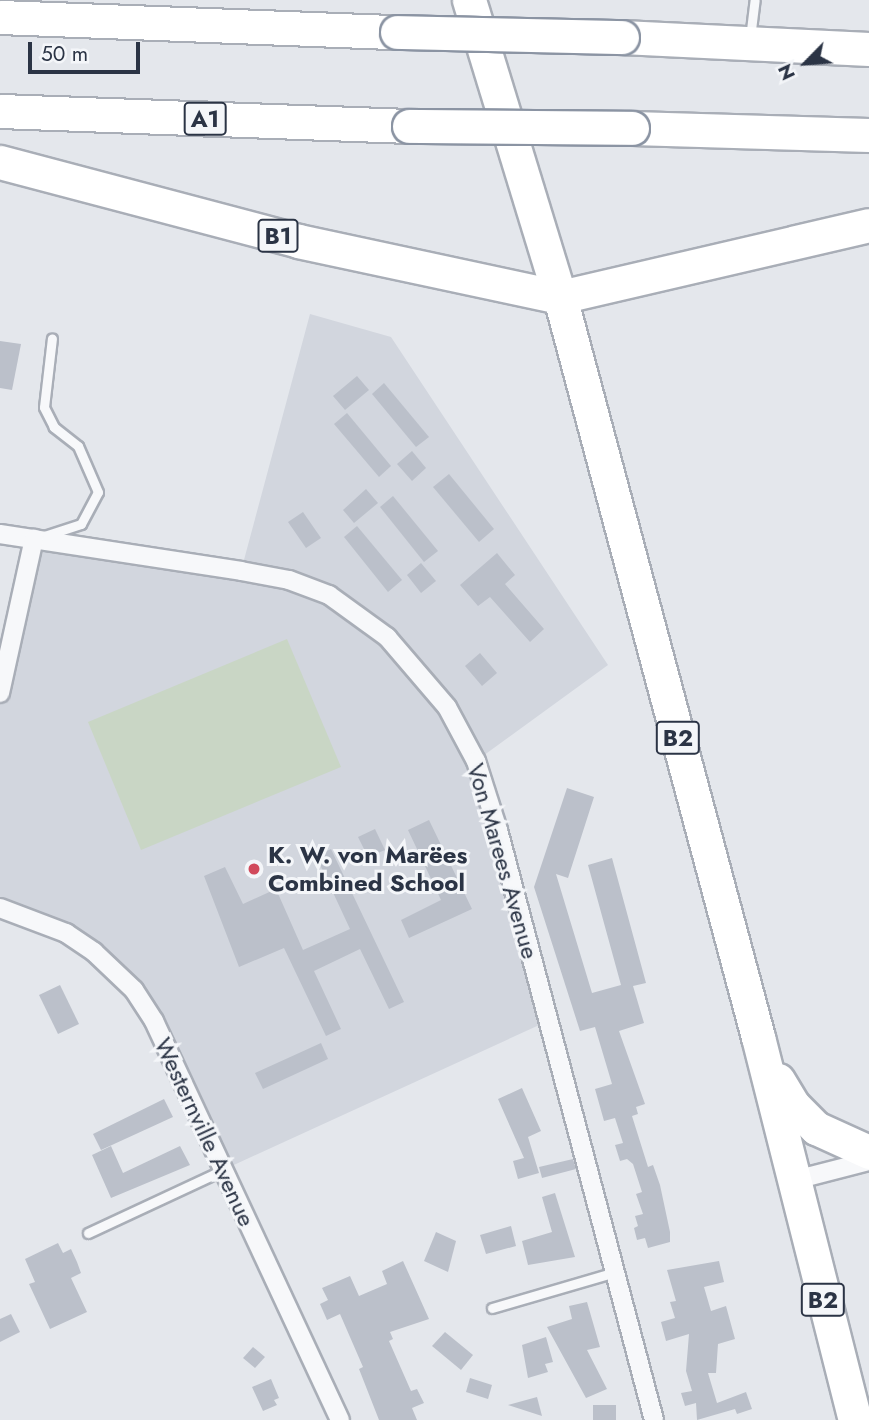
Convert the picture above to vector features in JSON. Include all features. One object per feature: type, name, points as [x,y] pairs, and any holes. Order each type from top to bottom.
[{"type":"highway","points":[[469,0],[530,207],[560,297],[869,225]]},
{"type":"highway","points":[[485,0],[530,207]]},
{"type":"highway","points":[[0,18],[622,37],[869,49]]},
{"type":"highway","name":"A1","points":[[0,111],[409,126],[632,128],[869,135]]},
{"type":"highway","name":"B1","points":[[0,162],[298,241],[560,297]]},
{"type":"highway","name":"B2","points":[[560,297],[758,1037],[855,1420]]},
{"type":"highway","points":[[758,1037],[800,1114],[826,1134],[869,1152]]},
{"type":"highway","name":"B2","points":[[795,1180],[817,1219],[869,1397]]},
{"type":"street","name":"Von Marees Avenue","points":[[0,534],[289,580],[330,595],[387,636],[447,707],[476,761],[498,830],[654,1420]]},
{"type":"street","points":[[0,693],[34,539]]},
{"type":"street","name":"Westernville Avenue","points":[[0,908],[66,933],[94,951],[134,990],[153,1021],[340,1420]]},
{"type":"street","points":[[795,1180],[869,1161]]},
{"type":"lane","points":[[749,43],[755,0]]},
{"type":"lane","points":[[34,539],[81,524],[98,492],[78,446],[54,426],[44,407],[52,338]]},
{"type":"lane","points":[[88,1233],[223,1170]]},
{"type":"lane","points":[[492,1308],[615,1272]]},
{"type":"shaded area","name":"K. W. von Marëes Combined School","points":[[310,314],[391,337],[608,665],[476,761],[548,1021],[223,1170],[154,1021],[94,952],[0,908],[0,693],[34,539],[241,571]]},
{"type":"green space","points":[[287,639],[341,767],[141,850],[88,722]]},
{"type":"building","points":[[0,341],[21,344],[12,390],[0,388]]},
{"type":"building","points":[[357,376],[369,390],[345,410],[333,396]]},
{"type":"building","points":[[384,383],[429,437],[416,447],[372,394]]},
{"type":"building","points":[[347,413],[391,466],[379,477],[334,424]]},
{"type":"building","points":[[412,451],[426,468],[412,481],[397,464]]},
{"type":"building","points":[[449,474],[494,529],[479,542],[433,487]]},
{"type":"building","points":[[366,489],[378,503],[354,523],[343,510]]},
{"type":"building","points":[[393,496],[438,551],[424,562],[380,507]]},
{"type":"building","points":[[303,512],[321,538],[306,548],[288,522]]},
{"type":"building","points":[[357,526],[402,580],[388,592],[344,537]]},
{"type":"building","points":[[497,553],[515,575],[505,584],[544,629],[530,642],[490,597],[478,606],[460,585]]},
{"type":"building","points":[[421,563],[436,581],[421,593],[407,575]]},
{"type":"building","points":[[480,653],[497,673],[482,686],[465,666]]},
{"type":"building","points":[[567,788],[594,797],[568,878],[556,874],[592,993],[621,985],[588,865],[612,858],[646,983],[633,986],[644,1023],[619,1031],[645,1104],[636,1107],[638,1114],[632,1116],[648,1167],[653,1165],[660,1185],[670,1232],[670,1242],[648,1248],[645,1238],[637,1240],[634,1228],[638,1226],[635,1216],[643,1214],[636,1194],[642,1192],[633,1164],[627,1159],[620,1161],[615,1145],[623,1143],[615,1118],[604,1121],[595,1089],[612,1084],[595,1027],[580,1031],[534,887]]},
{"type":"building","points":[[429,820],[472,909],[409,938],[401,920],[441,900],[408,830]]},
{"type":"building","points":[[375,829],[385,850],[368,857],[358,837]]},
{"type":"building","points":[[331,849],[404,1002],[389,1009],[360,949],[314,971],[341,1029],[326,1036],[284,948],[239,967],[204,876],[225,867],[243,904],[276,889],[303,950],[350,929],[316,856]]},
{"type":"building","points":[[60,985],[79,1024],[58,1034],[39,995]]},
{"type":"building","points":[[321,1043],[328,1059],[263,1089],[255,1073]]},
{"type":"building","points":[[522,1088],[541,1131],[528,1137],[539,1173],[518,1179],[513,1161],[524,1158],[498,1099]]},
{"type":"building","points":[[164,1099],[173,1117],[101,1150],[93,1134]]},
{"type":"building","points":[[111,1146],[123,1173],[180,1146],[190,1165],[111,1198],[92,1155]]},
{"type":"building","points":[[573,1159],[576,1169],[542,1178],[539,1167]]},
{"type":"building","points":[[555,1193],[575,1257],[528,1265],[522,1241],[552,1232],[542,1197]]},
{"type":"building","points":[[511,1226],[516,1246],[486,1254],[480,1235]]},
{"type":"building","points":[[436,1232],[456,1241],[448,1272],[424,1261]]},
{"type":"building","points":[[58,1243],[63,1253],[71,1249],[77,1262],[81,1273],[71,1278],[87,1312],[50,1329],[29,1284],[35,1282],[25,1259]]},
{"type":"building","points":[[403,1261],[429,1319],[390,1332],[393,1339],[389,1341],[411,1391],[417,1389],[424,1403],[412,1408],[417,1420],[379,1420],[359,1369],[363,1367],[340,1314],[327,1320],[320,1304],[328,1300],[322,1288],[350,1276],[359,1296],[387,1284],[382,1271]]},
{"type":"building","points":[[719,1261],[724,1282],[704,1287],[711,1311],[726,1306],[735,1339],[718,1344],[716,1373],[708,1373],[717,1403],[746,1392],[752,1409],[737,1414],[735,1409],[697,1420],[696,1403],[685,1406],[681,1393],[692,1391],[686,1371],[689,1334],[666,1341],[661,1322],[675,1318],[670,1302],[676,1301],[667,1270]]},
{"type":"building","points":[[587,1302],[600,1347],[587,1350],[607,1389],[586,1398],[547,1327],[572,1319],[569,1306]]},
{"type":"building","points":[[11,1314],[20,1332],[0,1342],[0,1319]]},
{"type":"building","points":[[445,1332],[473,1355],[461,1370],[432,1346]]},
{"type":"building","points":[[546,1337],[553,1362],[545,1364],[548,1372],[528,1378],[522,1345]]},
{"type":"building","points":[[253,1347],[265,1357],[255,1368],[243,1358]]},
{"type":"building","points":[[470,1378],[492,1385],[488,1399],[466,1392]]},
{"type":"building","points":[[271,1379],[279,1398],[274,1400],[277,1405],[263,1411],[252,1387]]},
{"type":"building","points":[[537,1397],[542,1416],[508,1405]]},
{"type":"building","points":[[593,1405],[616,1405],[616,1420],[593,1420]]},
{"type":"place","name":"K. W. von Marëes Combined School","points":[[254,869]]}]
